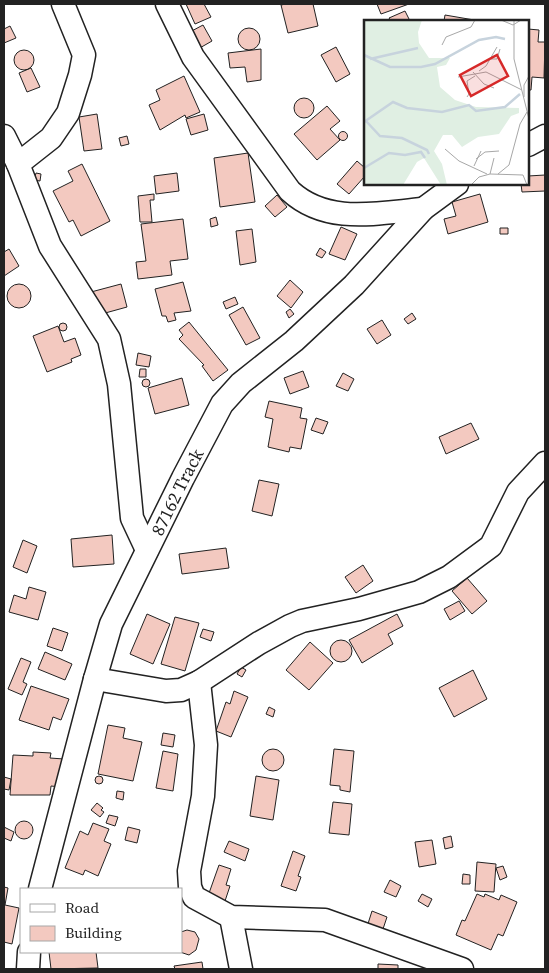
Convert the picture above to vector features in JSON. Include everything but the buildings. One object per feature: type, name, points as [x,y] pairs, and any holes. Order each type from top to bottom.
[{"type":"street","points":[[18,164],[51,138],[68,113],[80,75],[84,55],[63,4]]},
{"type":"street","points":[[167,4],[193,57],[290,191],[302,202],[318,210],[356,215],[423,209]]},
{"type":"street","points":[[4,136],[18,164],[50,246],[109,339],[119,384],[130,509],[134,526],[147,550]]},
{"type":"street","points":[[529,144],[545,136]]},
{"type":"street","name":"87162 Track","points":[[40,888],[111,624],[222,404],[242,383],[294,341],[354,285],[423,209],[456,185]]},
{"type":"street","points":[[95,679],[166,691],[181,690],[200,682],[259,643],[302,621],[359,609],[419,592],[449,577],[491,546],[518,492],[545,463]]},
{"type":"street","points":[[200,682],[206,746],[204,796],[192,852],[190,887],[194,897],[231,917],[325,920],[462,969]]},
{"type":"street","points":[[231,917],[241,969]]},
{"type":"street","points":[[28,969],[29,953]]}]
